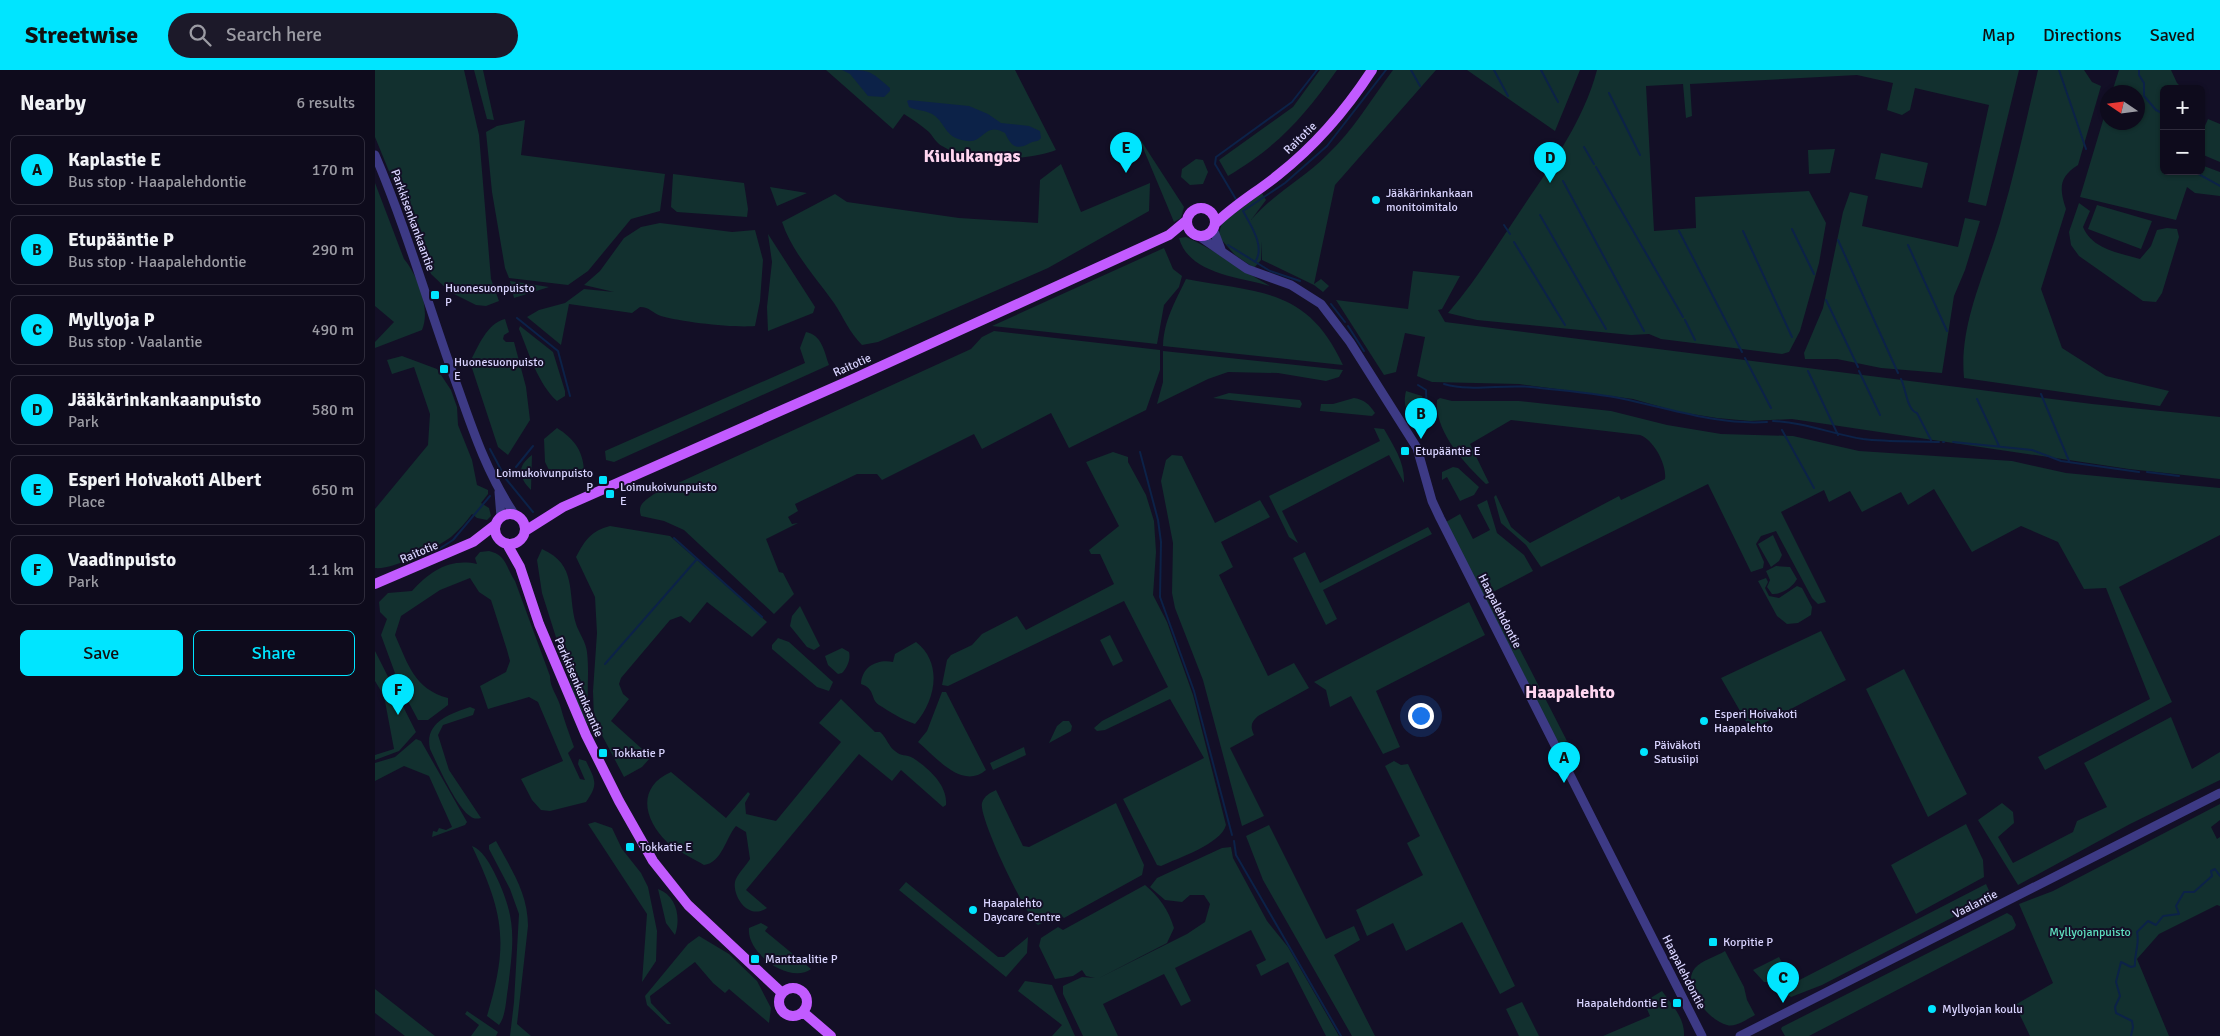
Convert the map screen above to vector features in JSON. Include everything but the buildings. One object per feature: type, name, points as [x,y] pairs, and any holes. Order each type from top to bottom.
[{"type":"main road","name":"Raitotie","points":[[1214,227],[1230,209],[1277,176],[1308,150],[1337,118],[1373,70]]},
{"type":"main road","name":"Raitotie","points":[[473,542],[503,541],[523,535],[545,517],[563,507],[855,378],[1169,235],[1194,210],[1230,209]]},
{"type":"main road","points":[[1188,218],[1195,234],[1207,234],[1214,227],[1207,210]]},
{"type":"main road","name":"Raitotie","points":[[1169,235],[1195,234]]},
{"type":"main road","name":"Raitotie","points":[[375,584],[473,542],[498,521],[517,516],[545,517]]},
{"type":"main road","points":[[517,516],[523,535]]},
{"type":"main road","name":"Parkkisenkankaantie","points":[[498,521],[503,541],[521,567],[539,624],[562,683],[619,801],[653,861],[688,905],[782,993]]},
{"type":"main road","name":"Parkkisenkankaantie","points":[[521,567],[523,535]]},
{"type":"main road","points":[[792,988],[800,990],[807,1001],[803,1012],[790,1016],[782,1011],[778,1003],[782,993],[792,988]]},
{"type":"main road","points":[[803,1012],[831,1036]]},
{"type":"street","name":"Parkkisenkankaantie","points":[[375,155],[407,236],[476,438],[499,492],[517,516]]},
{"type":"street","points":[[1214,227],[1222,252]]},
{"type":"street","name":"Haapalehdontie","points":[[1195,234],[1259,275],[1302,290],[1321,304],[1350,342],[1407,430],[1417,448],[1432,501],[1439,518],[1702,1036]]},
{"type":"street","name":"Parkkisenkankaantie","points":[[498,521],[499,492]]},
{"type":"street","name":"Vaalantie","points":[[1740,1036],[2220,793]]},
{"type":"green space","points":[[375,70],[464,70],[479,135],[491,279],[499,301],[486,306],[476,305],[450,292],[431,274],[375,137]]},
{"type":"green space","points":[[474,70],[483,70],[494,120],[487,119]]},
{"type":"green space","points":[[826,70],[1015,70],[1056,150],[1044,154],[1014,158],[982,158],[953,152],[940,145],[929,132],[904,114],[893,129]]},
{"type":"green space","points":[[1320,70],[1337,70],[1313,103],[1289,130],[1261,154],[1228,176],[1219,160],[1293,107]]},
{"type":"green space","points":[[1393,70],[1436,70],[1335,185],[1314,284],[1321,279],[1329,286],[1323,292],[1314,285],[1262,260],[1261,241],[1261,260],[1254,268],[1235,255],[1218,236],[1222,223],[1262,193],[1266,200],[1251,220],[1269,202],[1318,164],[1345,136]]},
{"type":"green space","points":[[1467,70],[1580,70],[1555,131]]},
{"type":"green space","points":[[1597,70],[2019,70],[1986,206],[1968,202],[1989,105],[1915,88],[1910,110],[1902,115],[1887,110],[1893,83],[1857,75],[1690,84],[1692,116],[1686,118],[1683,84],[1646,86],[1654,231],[1696,228],[1695,197],[1809,191],[1826,223],[1819,263],[1800,331],[1789,352],[1782,354],[1661,339],[1649,334],[1631,335],[1477,320],[1448,313],[1485,264],[1564,144],[1583,108]]},
{"type":"green space","points":[[2038,70],[2084,70],[2092,82],[2100,86],[2078,165],[2067,174],[2062,184],[2062,195],[2066,209],[2041,289],[2062,348],[2106,376],[2169,391],[2160,406],[1964,378],[1963,358],[1969,319],[1994,242]]},
{"type":"green space","points":[[2119,70],[2171,70],[2179,85],[2160,85],[2160,175],[2205,175],[2205,166],[2220,172],[2220,196],[2195,193],[2187,187],[2176,220],[2080,197],[2100,130],[2145,130],[2145,85],[2114,85]]},
{"type":"green space","points":[[2208,119],[2220,124],[2220,162],[2205,156],[2205,126]]},
{"type":"green space","points":[[525,120],[521,155],[665,174],[660,211],[631,219],[588,271],[568,285],[509,278],[505,268],[492,192],[486,132],[497,126]]},
{"type":"green space","points":[[1138,136],[1184,207],[1181,218],[1174,222]]},
{"type":"green space","points":[[1835,149],[1830,173],[1809,174],[1808,150]]},
{"type":"green space","points":[[1881,153],[1928,163],[1922,188],[1875,179]]},
{"type":"green space","points":[[1196,159],[1203,160],[1208,172],[1203,184],[1190,185],[1181,177],[1182,169]]},
{"type":"green space","points":[[1061,164],[1081,212],[1150,183],[1149,211],[1048,268],[878,342],[862,345],[857,340],[834,303],[798,255],[782,222],[835,194],[847,202],[959,218],[1038,223],[1040,180]]},
{"type":"green space","points":[[673,174],[744,183],[748,209],[747,217],[677,212],[671,207]]},
{"type":"green space","points":[[375,183],[404,259],[414,274],[422,293],[425,312],[422,330],[375,348],[375,342],[394,322],[375,306]]},
{"type":"green space","points":[[770,187],[807,193],[777,206]]},
{"type":"green space","points":[[1850,192],[1868,196],[1862,226],[1958,247],[1965,218],[1980,221],[1965,270],[1954,296],[1942,373],[1881,368],[1837,359],[1805,359],[1804,353],[1823,308],[1843,212]]},
{"type":"green space","points":[[2079,203],[2090,211],[2083,227],[2093,240],[2107,249],[2140,259],[2151,246],[2157,230],[2177,229],[2179,237],[2162,293],[2156,302],[2143,301],[2079,256],[2071,245],[2069,232]]},
{"type":"green space","points":[[2097,205],[2152,221],[2141,249],[2088,229]]},
{"type":"green space","points":[[660,223],[732,232],[755,230],[763,260],[760,301],[755,326],[708,324],[681,320],[661,316],[643,307],[632,313],[569,304],[561,345],[527,317],[539,310],[565,303],[584,289],[614,292],[584,285],[600,271],[624,238],[641,227]]},
{"type":"green space","points":[[768,234],[815,307],[813,313],[768,331],[767,307],[772,262]]},
{"type":"green space","points":[[1186,237],[1208,248],[1270,286],[1204,267],[1185,250],[1179,238]]},
{"type":"green space","points":[[1164,248],[1173,269],[1182,276],[1179,287],[1164,305],[1157,344],[992,326]]},
{"type":"green space","points":[[1413,271],[1460,276],[1442,309],[1438,310],[1445,322],[2092,404],[2220,417],[2220,479],[2129,469],[1792,419],[1750,421],[1717,418],[1679,412],[1633,399],[1519,384],[1432,382],[1417,376],[1425,337],[1405,333],[1396,372],[1384,375],[1336,300],[1408,309]]},
{"type":"green space","points":[[1186,279],[1259,292],[1279,298],[1297,308],[1314,321],[1329,340],[1343,365],[1163,346],[1168,319]]},
{"type":"green space","points":[[510,281],[549,287],[514,298]]},
{"type":"green space","points":[[505,319],[509,332],[504,335],[503,339],[506,342],[514,342],[526,387],[530,420],[508,455],[498,447],[470,362],[488,330],[499,321]]},
{"type":"green space","points":[[520,326],[553,352],[565,391],[565,396],[557,401],[539,377],[519,329]]},
{"type":"green space","points":[[994,331],[1160,350],[1160,370],[1146,410],[1069,448],[1051,413],[982,449],[974,434],[882,480],[877,474],[857,474],[795,504],[798,511],[788,517],[792,524],[798,523],[766,539],[779,572],[783,573],[794,594],[774,614],[684,530],[664,521],[641,516],[641,506],[654,494],[971,349],[982,337]]},
{"type":"green space","points":[[806,332],[816,336],[819,340],[829,365],[614,462],[606,460],[605,451],[805,363],[800,348]]},
{"type":"green space","points":[[1163,351],[1343,370],[1339,377],[1326,381],[1278,373],[1228,372],[1208,379],[1157,404],[1163,382]]},
{"type":"green space","points":[[402,356],[437,369],[451,390],[457,407],[458,425],[472,460],[477,485],[488,490],[488,494],[481,503],[489,508],[491,516],[487,520],[477,518],[472,514],[451,537],[435,547],[392,566],[375,568],[375,509],[428,445],[430,414],[414,367],[392,374],[387,360]]},
{"type":"green space","points":[[1406,391],[1422,396],[1424,401],[1423,415],[1417,419],[1407,411]]},
{"type":"green space","points":[[1229,393],[1300,400],[1302,404],[1300,408],[1213,398]]},
{"type":"green space","points":[[1354,398],[1366,403],[1375,413],[1372,416],[1320,411],[1321,404],[1333,404]]},
{"type":"green space","points":[[1440,398],[1452,401],[1519,401],[1611,411],[1667,425],[1721,434],[1793,436],[1859,451],[2012,461],[2066,473],[2220,488],[2220,535],[2119,587],[2172,702],[2045,770],[2038,757],[2150,699],[2106,588],[2084,589],[2058,542],[2021,526],[1972,552],[1934,489],[1908,505],[1901,492],[1862,512],[1850,491],[1829,502],[1824,490],[1781,512],[1826,602],[1818,604],[1812,598],[1776,531],[1761,536],[1756,544],[1764,562],[1763,568],[1751,572],[1708,484],[1541,567],[1526,545],[1501,523],[1494,497],[1496,495],[1511,527],[1530,543],[1619,496],[1621,500],[1665,479],[1662,460],[1655,447],[1640,435],[1511,420],[1470,444],[1489,483],[1486,484],[1460,457],[1446,435],[1437,412],[1437,400]]},
{"type":"green space","points":[[557,428],[572,440],[582,456],[584,470],[576,475],[549,470],[545,462],[544,439]]},
{"type":"green space","points":[[1374,428],[1384,429],[1395,448],[1403,468],[1404,483],[1389,455],[1282,511],[1298,543],[1289,537],[1269,496],[1380,441]]},
{"type":"green space","points":[[1113,452],[1128,457],[1128,462],[1146,495],[1154,521],[1156,552],[1153,595],[1167,622],[1193,695],[1226,825],[1222,832],[1208,844],[1161,866],[1157,865],[1123,799],[1204,758],[1170,699],[1105,730],[1097,731],[1094,728],[1102,721],[1168,687],[1124,601],[948,686],[942,685],[947,660],[951,655],[972,645],[982,634],[1017,616],[1026,630],[1114,584],[1100,554],[1091,554],[1089,550],[1119,526],[1086,462]]},
{"type":"green space","points":[[532,455],[531,490],[524,481],[521,472],[524,463]]},
{"type":"green space","points":[[1172,455],[1182,456],[1215,523],[1260,500],[1270,517],[1221,542],[1233,567],[1219,575],[1268,676],[1294,663],[1309,688],[1258,716],[1252,724],[1254,735],[1230,748],[1264,816],[1242,826],[1203,680],[1175,608],[1172,593],[1173,543],[1161,481],[1166,460]]},
{"type":"green space","points":[[1453,467],[1458,468],[1479,487],[1474,495],[1460,501],[1447,477],[1442,480],[1442,472]]},
{"type":"green space","points":[[1487,500],[1497,533],[1524,555],[1533,571],[1491,593],[1567,741],[1559,744],[1446,522],[1460,514],[1473,539],[1490,530],[1477,505]]},
{"type":"green space","points":[[610,526],[670,536],[767,622],[752,637],[707,602],[690,623],[681,616],[670,620],[621,678],[619,684],[623,694],[629,699],[611,721],[651,757],[642,767],[624,777],[594,720],[593,691],[597,633],[595,597],[576,557],[589,537]]},
{"type":"green space","points":[[1428,527],[1432,534],[1323,590],[1337,619],[1326,625],[1293,558],[1305,552],[1320,583]]},
{"type":"green space","points":[[1773,535],[1782,555],[1779,561],[1771,567],[1758,544]]},
{"type":"green space","points":[[542,549],[561,563],[569,581],[573,613],[587,652],[590,728],[578,707],[542,593],[537,560]]},
{"type":"green space","points":[[489,551],[503,559],[515,581],[550,676],[551,684],[559,701],[574,747],[568,753],[580,779],[585,780],[578,764],[579,759],[586,761],[592,773],[593,791],[586,802],[550,811],[541,810],[532,800],[521,779],[563,761],[538,702],[529,697],[488,709],[480,686],[506,672],[510,661],[491,600],[479,592],[470,578],[440,590],[401,616],[395,635],[404,656],[420,682],[436,694],[448,698],[448,705],[428,720],[418,720],[399,684],[381,635],[387,619],[380,612],[379,602],[388,593],[412,591],[433,572],[441,568],[458,563],[477,564],[475,558],[480,552]]},
{"type":"green space","points":[[1776,566],[1790,567],[1797,579],[1786,590],[1772,594],[1767,587],[1770,580],[1766,571]]},
{"type":"green space","points":[[1766,578],[1768,582],[1765,588],[1769,596],[1779,598],[1797,586],[1802,588],[1812,607],[1811,615],[1798,623],[1787,624],[1777,616],[1758,581]]},
{"type":"green space","points":[[1469,602],[1485,635],[1376,691],[1400,747],[1383,754],[1351,696],[1330,707],[1326,690],[1314,682]]},
{"type":"green space","points":[[800,606],[820,646],[814,650],[807,647],[790,626],[792,616]]},
{"type":"green space","points":[[1821,631],[1846,680],[1751,730],[1721,678]]},
{"type":"green space","points":[[1110,635],[1123,661],[1113,666],[1100,640]]},
{"type":"green space","points":[[778,638],[789,642],[833,682],[829,691],[817,687],[772,649],[772,645]]},
{"type":"green space","points":[[916,642],[925,651],[930,660],[933,682],[928,704],[915,724],[900,718],[876,703],[871,691],[861,684],[864,673],[868,668],[877,663],[893,662],[895,654]]},
{"type":"green space","points":[[842,648],[849,652],[849,658],[845,669],[842,673],[838,674],[828,665],[825,656]]},
{"type":"green space","points":[[375,651],[416,732],[399,751],[375,760],[375,755],[394,749],[384,696],[375,681]]},
{"type":"green space","points":[[1904,669],[1967,794],[1928,817],[1866,689]]},
{"type":"green space","points":[[942,692],[946,692],[986,770],[977,775],[968,776],[950,770],[918,742],[927,731]]},
{"type":"green space","points":[[841,699],[875,732],[880,732],[897,753],[913,758],[931,772],[944,791],[946,805],[943,807],[901,770],[892,781],[859,754],[746,890],[767,908],[752,911],[741,903],[735,891],[737,876],[750,859],[746,832],[736,826],[715,860],[704,865],[675,848],[659,833],[649,814],[648,795],[660,778],[671,772],[726,818],[748,792],[750,794],[745,803],[746,814],[776,821],[841,742],[819,723]]},
{"type":"green space","points":[[470,707],[475,709],[473,715],[443,725],[438,735],[449,770],[481,818],[478,819],[472,818],[453,795],[430,749],[429,740],[434,726],[440,721]]},
{"type":"green space","points":[[2171,717],[2192,769],[2220,752],[2220,780],[2130,824],[2018,885],[1978,820],[2002,803],[2013,812],[2014,823],[1998,837],[2013,863],[2073,832],[2077,821],[2107,807],[2084,763]]},
{"type":"green space","points":[[1063,721],[1069,721],[1072,726],[1071,731],[1049,743],[1057,726]]},
{"type":"green space","points":[[416,739],[421,741],[467,822],[465,825],[432,837],[433,831],[437,832],[439,828],[446,830],[452,827],[429,776],[404,766],[375,781],[375,763],[395,757]]},
{"type":"green space","points":[[1024,747],[1026,755],[993,770],[990,763]]},
{"type":"green space","points":[[1394,761],[1401,765],[1408,764],[1515,986],[1500,994],[1462,922],[1406,951],[1393,923],[1367,936],[1356,910],[1423,875],[1407,843],[1420,836],[1385,766]]},
{"type":"green space","points":[[996,790],[1023,846],[1029,847],[1116,803],[1144,865],[1142,875],[1064,918],[1059,913],[1043,918],[1042,923],[1038,925],[1014,886],[987,826],[982,803],[984,798]]},
{"type":"green space","name":"Myllyojanpuisto","points":[[2220,804],[2220,820],[2211,827],[2217,839],[2220,837],[2220,906],[2217,905],[2159,934],[2137,959],[2169,1036],[2030,1036],[2015,1005],[2053,983],[2019,904],[2053,891]]},
{"type":"green space","points":[[595,822],[612,828],[622,849],[641,873],[648,887],[657,931],[656,961],[642,982],[647,914],[588,824]]},
{"type":"green space","points":[[1966,824],[1983,860],[1984,877],[1916,914],[1891,865]]},
{"type":"green space","points":[[1269,825],[1326,939],[1354,926],[1360,940],[1334,955],[1375,1036],[1352,1036],[1263,880],[1246,836]]},
{"type":"green space","points":[[496,841],[518,882],[527,914],[528,926],[517,1024],[531,1036],[510,1036],[519,914],[510,889],[489,849],[489,845]]},
{"type":"green space","points":[[472,846],[482,853],[492,868],[507,902],[512,928],[510,971],[504,1012],[499,1025],[487,1016],[498,968],[500,929],[491,891]]},
{"type":"green space","points":[[1231,847],[1233,858],[1267,921],[1288,947],[1339,1036],[1326,1036],[1288,962],[1261,976],[1256,965],[1266,960],[1251,930],[1175,968],[1191,1001],[1181,1006],[1164,974],[1103,1004],[1118,1036],[1083,1036],[1063,994],[1063,986],[1082,977],[1095,978],[1086,976],[1082,970],[1073,976],[1055,979],[1039,946],[1041,938],[1058,927],[1063,930],[1145,885],[1163,904],[1172,921],[1174,928],[1167,943],[1099,978],[1187,934],[1205,922],[1210,904],[1204,895],[1190,895],[1182,902],[1165,900],[1150,887],[1157,878],[1222,848]]},
{"type":"green space","points":[[906,882],[998,957],[1004,957],[1028,937],[1027,953],[1006,977],[899,890]]},
{"type":"green space","points":[[1986,884],[1992,897],[1822,985],[1791,997],[1780,990]]},
{"type":"green space","points":[[658,889],[670,897],[676,908],[678,922],[675,935],[666,923]]},
{"type":"green space","points":[[2007,913],[2012,916],[2016,925],[2014,929],[1809,1036],[1785,1036],[1781,1029],[1782,1027]]},
{"type":"green space","points":[[761,923],[768,927],[765,931],[811,969],[802,973],[792,973],[781,970],[762,956],[754,947],[750,938],[749,928]]},
{"type":"green space","points":[[699,936],[729,954],[757,981],[771,1008],[769,1023],[729,989],[725,993],[713,983],[695,962],[650,996],[651,1003],[671,1024],[667,1024],[647,1005],[645,996],[688,944]]},
{"type":"green space","points":[[1725,951],[1744,987],[1747,1000],[1755,1015],[1741,1023],[1730,1026],[1712,1017],[1705,1010],[1694,993],[1691,984],[1691,975],[1698,965]]},
{"type":"green space","points":[[1779,957],[1791,978],[1779,982],[1764,982],[1753,970]]},
{"type":"green space","points":[[1025,981],[1052,985],[1075,1036],[1052,1036],[1062,1025],[1018,991]]},
{"type":"green space","points":[[375,989],[435,1036],[405,1036],[375,1013]]},
{"type":"green space","points":[[1662,991],[1680,1018],[1684,1029],[1684,1036],[1603,1036],[1650,1016],[1644,1002]]},
{"type":"green space","points":[[1522,1002],[1539,1036],[1519,1036],[1506,1009]]},
{"type":"green space","points":[[467,1011],[498,1032],[496,1036],[471,1036],[479,1025],[465,1014]]},
{"type":"water","points":[[842,70],[869,72],[890,88],[890,91],[884,97],[868,96],[850,74]]},
{"type":"water","points":[[907,101],[969,106],[988,114],[1001,123],[1029,126],[1040,131],[1041,138],[1018,147],[1010,142],[1005,133],[993,129],[973,141],[960,139],[950,134],[932,114],[909,107]]},
{"type":"waterway","points":[[1237,201],[1215,164],[1216,157],[1292,102],[1317,70]]},
{"type":"waterway","points":[[1255,262],[1259,250],[1258,243],[1243,211],[1285,183],[1327,146],[1386,70]]},
{"type":"waterway","points":[[1411,70],[1420,86]]},
{"type":"waterway","points":[[1494,70],[1508,96]]},
{"type":"waterway","points":[[1541,70],[1558,102]]},
{"type":"waterway","points":[[2059,70],[2086,149]]},
{"type":"waterway","points":[[2139,70],[2139,75],[2144,83],[2144,96],[2160,112]]},
{"type":"waterway","points":[[1609,93],[1640,155]]},
{"type":"waterway","points":[[1584,147],[1594,164]]},
{"type":"waterway","points":[[1596,167],[1683,317]]},
{"type":"waterway","points":[[2200,175],[2220,186]]},
{"type":"waterway","points":[[1563,181],[1644,331]]},
{"type":"waterway","points":[[1540,215],[1606,329]]},
{"type":"waterway","points":[[1504,225],[1510,234]]},
{"type":"waterway","points":[[1792,229],[1814,274]]},
{"type":"waterway","points":[[1679,231],[1742,352]]},
{"type":"waterway","points":[[1743,231],[1792,337]]},
{"type":"waterway","points":[[1838,240],[1898,373]]},
{"type":"waterway","points":[[1514,242],[1565,325]]},
{"type":"waterway","points":[[1228,245],[1270,271],[1300,281]]},
{"type":"waterway","points":[[1908,245],[1947,331]]},
{"type":"waterway","points":[[1826,300],[1858,367]]},
{"type":"waterway","points":[[1331,304],[1345,322]]},
{"type":"waterway","points":[[517,318],[558,351],[570,396]]},
{"type":"waterway","points":[[1685,320],[1695,340]]},
{"type":"waterway","points":[[1348,326],[1364,351]]},
{"type":"waterway","points":[[1745,358],[1771,408]]},
{"type":"waterway","points":[[1808,371],[1838,435]]},
{"type":"waterway","points":[[1859,371],[1880,415]]},
{"type":"waterway","points":[[1901,379],[1909,404],[1917,413],[1931,440]]},
{"type":"waterway","points":[[1444,384],[1476,388],[1509,386],[1582,392],[1621,398],[1716,419],[1767,422]]},
{"type":"waterway","points":[[1418,385],[1426,390],[1427,421]]},
{"type":"waterway","points":[[2041,394],[2069,461]]},
{"type":"waterway","points":[[1977,399],[1999,446]]},
{"type":"waterway","points":[[1773,421],[1796,424],[1863,439],[1939,442]]},
{"type":"waterway","points":[[1782,430],[1814,488]]},
{"type":"waterway","points":[[1953,442],[2032,450],[2061,461],[2139,472]]},
{"type":"waterway","points":[[516,467],[533,446]]},
{"type":"waterway","points":[[490,449],[506,479],[533,512]]},
{"type":"waterway","points":[[1140,452],[1158,520],[1161,542],[1160,597],[1194,691],[1232,835]]},
{"type":"waterway","points":[[2147,472],[2179,476]]},
{"type":"waterway","points":[[439,549],[453,540],[490,496]]},
{"type":"waterway","points":[[674,538],[762,617]]},
{"type":"waterway","points":[[605,664],[697,559]]},
{"type":"waterway","points":[[1234,841],[1236,855],[1341,1036]]},
{"type":"waterway","points":[[2131,1036],[2132,1021],[2116,1013],[2115,1007],[2120,996],[2116,982],[2121,962],[2131,967],[2135,966],[2138,941],[2137,932],[2148,921],[2156,925],[2163,916],[2179,914],[2176,906],[2184,892],[2194,892],[2212,876],[2211,871],[2215,869],[2220,876]]},
{"type":"place","name":"Esperi Hoivakoti Albert","points":[[1126,173]]},
{"type":"place","name":"Jääkärinkankaanpuisto","points":[[1550,183]]},
{"type":"place","name":"Jääkärinkankaan monitoimitalo","points":[[1376,200]]},
{"type":"place","name":"Huonesuonpuisto P","points":[[435,295]]},
{"type":"place","name":"Huonesuonpuisto E","points":[[444,369]]},
{"type":"place","name":"Etupääntie P","points":[[1421,439]]},
{"type":"place","name":"Etupääntie E","points":[[1405,451]]},
{"type":"place","name":"Loimukoivunpuisto P","points":[[603,480]]},
{"type":"place","name":"Loimukoivunpuisto E","points":[[610,494]]},
{"type":"place","name":"Vaadinpuisto","points":[[398,715]]},
{"type":"place","name":"Esperi Hoivakoti Haapalehto","points":[[1704,721]]},
{"type":"place","name":"Päiväkoti Satusiipi","points":[[1644,752]]},
{"type":"place","name":"Tokkatie P","points":[[603,753]]},
{"type":"place","name":"Kaplastie E","points":[[1564,783]]},
{"type":"place","name":"Tokkatie E","points":[[630,847]]},
{"type":"place","name":"Haapalehto Daycare Centre","points":[[973,910]]},
{"type":"place","name":"Korpitie P","points":[[1713,942]]},
{"type":"place","name":"Manttaalitie P","points":[[755,959]]},
{"type":"place","name":"Haapalehdontie E","points":[[1677,1003]]},
{"type":"place","name":"Myllyoja P","points":[[1783,1003]]},
{"type":"place","name":"Myllyojan koulu","points":[[1932,1009]]},
{"type":"district","name":"Kiulukangas","points":[[972,156]]},
{"type":"district","name":"Haapalehto","points":[[1570,692]]}]
